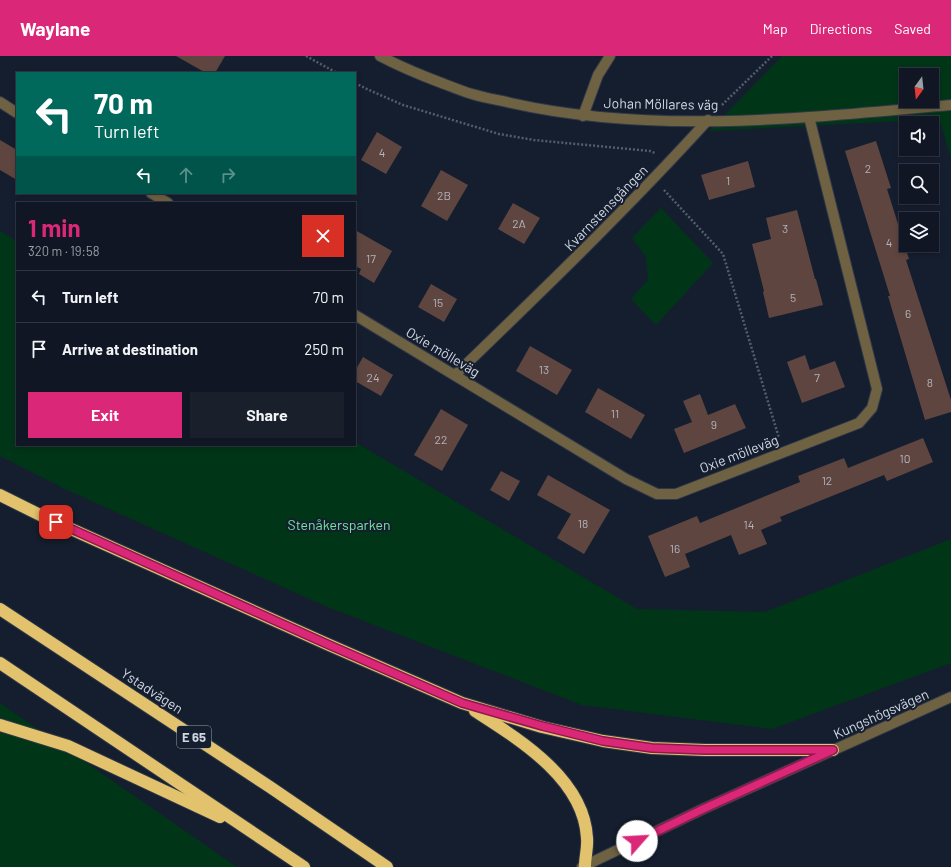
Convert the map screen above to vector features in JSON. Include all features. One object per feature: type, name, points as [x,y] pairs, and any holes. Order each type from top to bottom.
[{"type":"highway","points":[[0,495],[42,516],[462,703],[557,730],[603,741],[652,748],[705,750],[833,750]]},
{"type":"highway","name":"Ystadvägen","points":[[0,609],[270,787],[387,867]]},
{"type":"highway","points":[[0,663],[304,867]]},
{"type":"highway","points":[[462,703],[515,737],[537,754],[559,776],[575,798],[584,820],[587,839],[584,866]]},
{"type":"highway","points":[[0,725],[68,746],[255,834]]},
{"type":"street","name":"Johan Möllares väg","points":[[380,56],[400,67],[473,94],[541,110],[583,116],[659,121],[809,117],[951,105]]},
{"type":"street","points":[[583,116],[598,75],[610,56]]},
{"type":"street","points":[[0,102],[16,112]]},
{"type":"street","name":"Oxie mölleväg","points":[[356,316],[626,479],[658,494],[676,494],[859,423],[872,408],[876,389],[809,117]]},
{"type":"street","name":"Kvarnstensgången","points":[[456,376],[586,249],[673,159],[708,120]]},
{"type":"street","points":[[153,194],[166,202]]},
{"type":"street","name":"Kungshögsvägen","points":[[584,866],[703,809],[951,697]]},
{"type":"path","points":[[306,56],[336,72]]},
{"type":"path","points":[[708,120],[772,56]]},
{"type":"path","points":[[356,84],[403,105],[499,134],[534,140],[650,151],[673,159]]},
{"type":"path","points":[[654,178],[723,254],[783,452]]},
{"type":"green space","points":[[782,56],[951,56],[951,158],[939,116],[899,116],[899,121],[709,131]]},
{"type":"green space","points":[[661,208],[713,263],[656,325],[631,299],[648,280],[646,257],[632,238]]},
{"type":"green space","name":"Stenåkersparken","points":[[0,231],[16,240],[16,446],[356,446],[356,443],[637,609],[765,612],[951,539],[951,663],[772,729],[582,705],[325,606],[69,491],[0,456]]},
{"type":"green space","points":[[0,703],[237,867],[0,867]]},
{"type":"building","points":[[176,56],[225,56],[216,72],[204,72]]},
{"type":"building","points":[[377,132],[402,147],[386,174],[361,160]]},
{"type":"building","points":[[0,140],[16,149],[16,179],[0,170]]},
{"type":"building","points":[[876,141],[891,188],[887,189],[899,227],[899,252],[907,252],[909,259],[906,260],[951,400],[951,412],[925,420],[888,296],[890,296],[845,151]]},
{"type":"building","points":[[748,161],[755,187],[709,200],[701,175]]},
{"type":"building","points":[[441,170],[468,185],[447,221],[421,206]]},
{"type":"building","points":[[513,203],[540,218],[524,244],[498,229]]},
{"type":"building","points":[[797,210],[823,305],[769,318],[752,244],[771,239],[766,218]]},
{"type":"building","points":[[356,231],[392,251],[374,283],[359,274],[361,269],[356,266]]},
{"type":"building","points":[[431,284],[457,299],[444,322],[418,307]]},
{"type":"building","points":[[530,346],[572,370],[557,395],[516,371]]},
{"type":"building","points":[[805,355],[810,370],[835,361],[845,387],[802,403],[787,362]]},
{"type":"building","points":[[363,357],[393,375],[381,396],[356,382],[356,369]]},
{"type":"building","points":[[598,388],[645,415],[631,439],[585,412]]},
{"type":"building","points":[[700,394],[708,415],[735,404],[746,428],[684,453],[674,429],[692,422],[683,401]]},
{"type":"building","points":[[441,409],[468,425],[442,471],[414,455]]},
{"type":"building","points":[[923,438],[933,462],[887,481],[884,475],[780,517],[782,521],[761,530],[767,544],[739,555],[731,535],[685,554],[690,567],[665,577],[648,536],[697,516],[700,523],[800,482],[798,476],[844,458],[848,468]]},
{"type":"building","points":[[501,471],[520,481],[509,501],[490,490]]},
{"type":"building","points":[[548,475],[610,510],[584,554],[557,538],[571,514],[537,495]]},
{"type":"route","points":[[56,522],[462,703],[542,726],[603,741],[652,748],[705,750],[833,750],[703,809],[637,841]]}]
